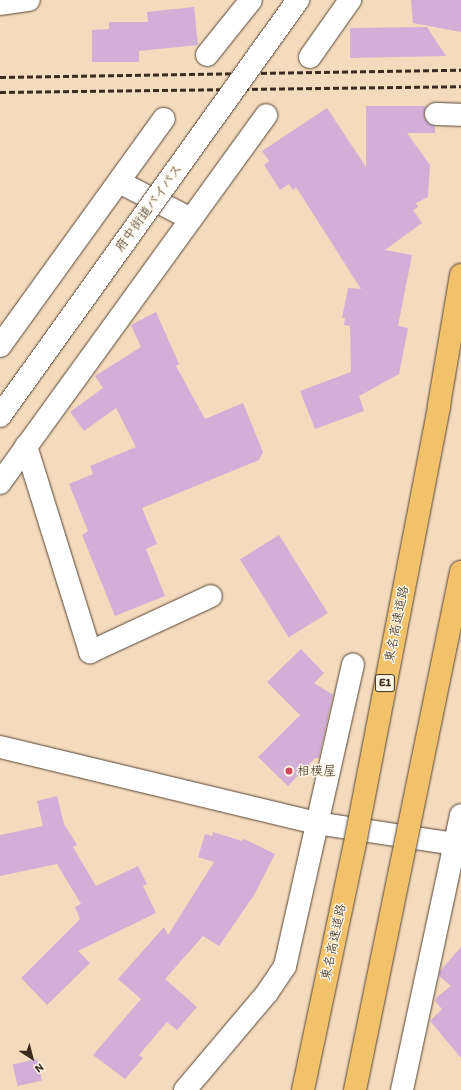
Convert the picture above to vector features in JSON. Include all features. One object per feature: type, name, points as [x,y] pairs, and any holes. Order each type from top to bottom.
[{"type":"highway","name":"東名高速道路","points":[[303,1090],[366,784],[439,405],[461,275]]},
{"type":"highway","points":[[354,1090],[461,572]]},
{"type":"street","points":[[0,4],[30,0]]},
{"type":"street","points":[[207,55],[250,0]]},
{"type":"street","name":"府中街道バイパス","points":[[0,416],[298,0]]},
{"type":"street","points":[[310,57],[350,0]]},
{"type":"street","points":[[436,114],[461,115]]},
{"type":"street","points":[[0,483],[266,115]]},
{"type":"street","points":[[0,346],[164,119]]},
{"type":"street","points":[[119,182],[192,219]]},
{"type":"street","points":[[26,446],[90,652],[211,596]]},
{"type":"street","points":[[185,1090],[267,993],[285,966],[316,823],[353,666]]},
{"type":"street","points":[[0,747],[316,823],[458,845]]},
{"type":"street","points":[[402,1090],[458,845],[461,815]]},
{"type":"building","points":[[411,0],[461,0],[461,32],[413,23]]},
{"type":"building","points":[[194,7],[198,45],[139,51],[139,62],[92,62],[92,30],[109,29],[109,22],[148,22],[147,12]]},
{"type":"building","points":[[427,27],[446,56],[350,58],[350,28]]},
{"type":"building","points":[[366,106],[427,106],[424,113],[425,119],[435,126],[435,133],[407,133],[430,165],[428,197],[416,203],[418,207],[413,210],[422,223],[385,250],[412,255],[398,326],[408,328],[399,374],[359,396],[364,411],[315,429],[300,391],[351,372],[350,326],[344,325],[345,318],[342,318],[348,288],[361,289],[296,187],[293,190],[289,184],[280,190],[264,165],[269,161],[262,151],[327,108],[366,167]]},
{"type":"building","points":[[156,312],[179,364],[176,366],[205,419],[243,403],[263,452],[259,460],[142,508],[157,544],[146,549],[165,596],[115,616],[82,535],[88,531],[69,484],[93,474],[90,466],[136,447],[116,408],[84,431],[70,412],[103,388],[95,376],[141,347],[131,325]]},
{"type":"building","points":[[279,535],[328,613],[289,637],[240,559]]},
{"type":"building","points":[[301,649],[324,673],[314,683],[333,695],[319,758],[315,758],[288,786],[258,757],[300,715],[267,682]]},
{"type":"building","points":[[57,796],[64,824],[77,845],[73,847],[96,886],[138,866],[147,884],[143,886],[156,913],[78,951],[90,963],[47,1005],[21,978],[80,919],[75,907],[81,904],[57,864],[0,876],[0,835],[43,826],[37,801]]},
{"type":"building","points":[[213,832],[242,841],[244,839],[275,854],[254,895],[219,946],[203,936],[165,979],[197,1007],[177,1030],[167,1022],[139,1055],[143,1058],[125,1079],[93,1055],[141,999],[118,979],[164,927],[168,935],[214,862],[198,857],[205,834],[212,836]]},
{"type":"building","points":[[461,947],[461,1058],[430,1021],[442,1009],[435,1001],[437,997],[451,986],[439,976],[440,971]]},
{"type":"building","points":[[37,1059],[42,1080],[18,1086],[13,1065]]},
{"type":"railway","points":[[0,77],[461,70]]},
{"type":"railway","points":[[0,92],[461,86]]},
{"type":"place","name":"相模屋","points":[[289,771]]}]
